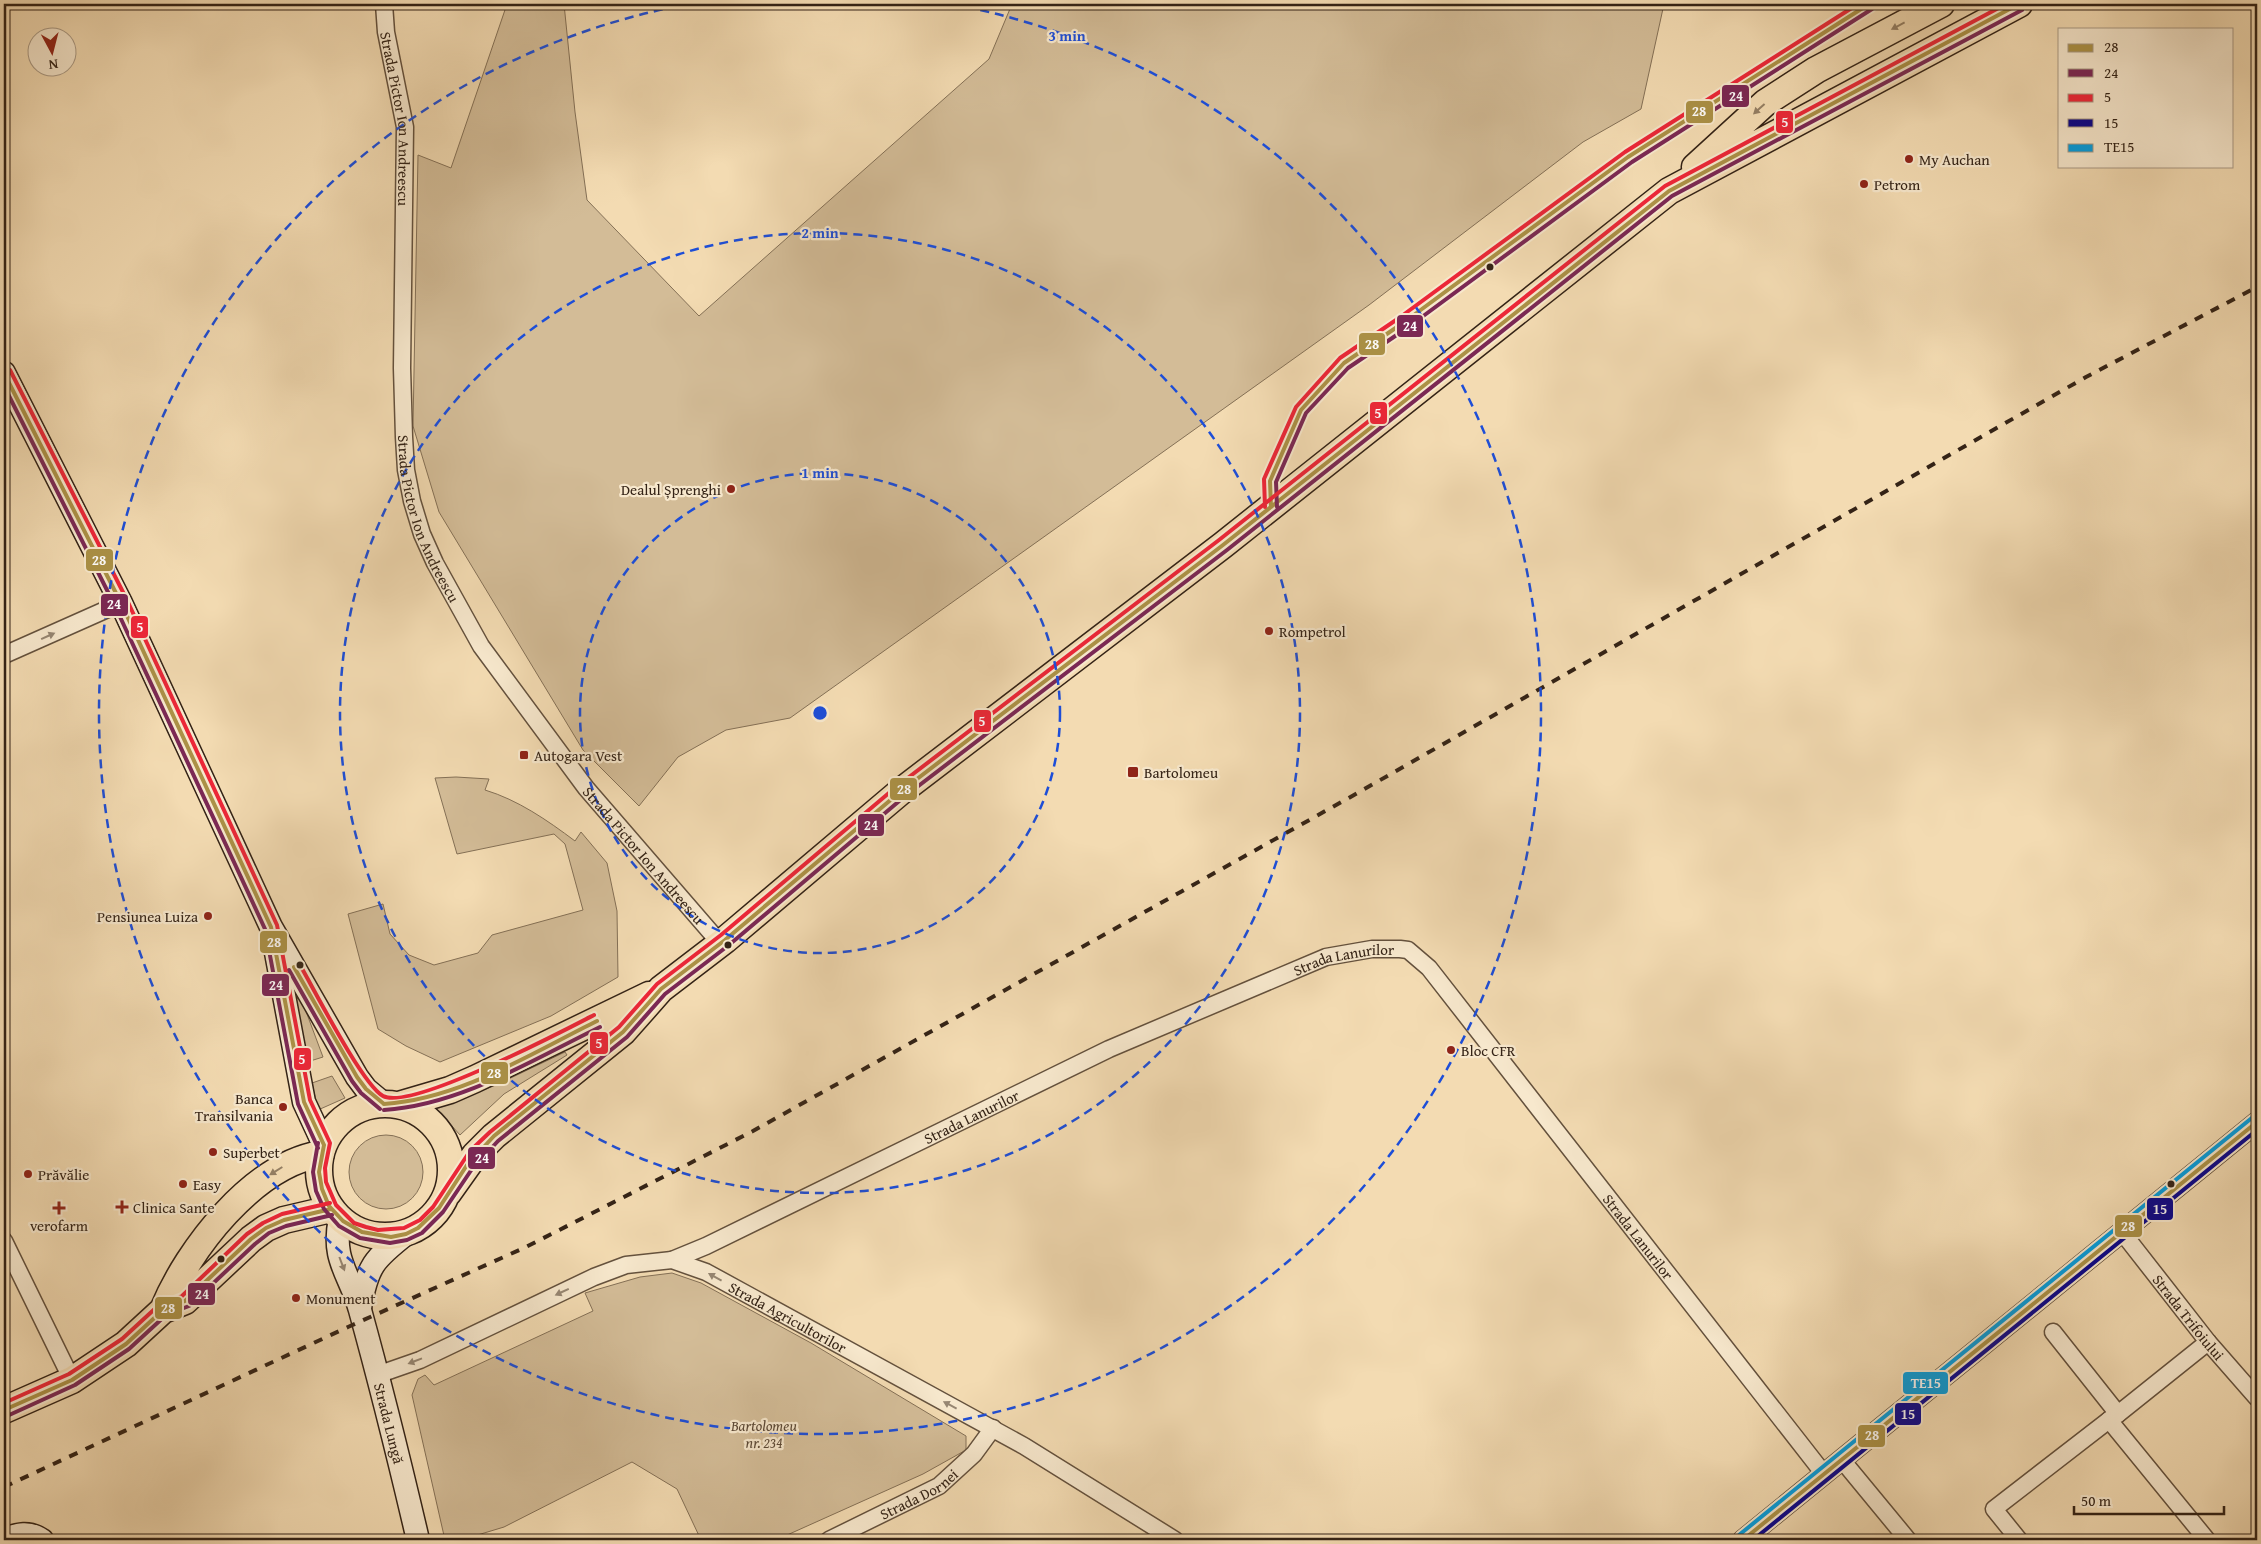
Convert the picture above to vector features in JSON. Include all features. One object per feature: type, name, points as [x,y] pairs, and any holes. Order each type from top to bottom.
[{"type":"main road","points":[[661,989],[623,1032],[494,1136],[475,1154],[438,1211],[424,1225],[406,1234],[378,1236],[364,1233],[351,1228],[336,1214],[324,1197],[320,1183],[322,1150],[331,1132],[342,1120],[354,1112],[369,1106],[392,1104],[450,1090],[500,1068],[661,989],[720,944],[900,792],[1223,545],[1669,192],[1766,103],[1816,70],[1941,4]]},
{"type":"main road","points":[[1669,192],[2019,4]]},
{"type":"main road","points":[[4,372],[121,603],[251,880],[271,927],[357,1077],[366,1089],[392,1104],[414,1110],[428,1119],[439,1131],[447,1146],[452,1162],[452,1178],[448,1194]]},
{"type":"main road","points":[[271,927],[304,1102],[322,1150]]},
{"type":"main road","points":[[163,1310],[171,1292],[203,1242],[244,1195],[276,1170],[322,1150]]},
{"type":"main road","points":[[4,1410],[72,1380],[126,1344],[163,1310],[185,1301],[251,1239],[266,1228],[284,1220],[336,1214]]},
{"type":"main road","name":"Strada Lungă","points":[[336,1214],[340,1259],[360,1308],[418,1540]]},
{"type":"main road","name":"Strada Lungă","points":[[360,1308],[364,1284],[374,1262],[406,1234]]},
{"type":"main road","points":[[4,1539],[18,1534],[33,1534],[42,1540]]},
{"type":"street","name":"Strada Pictor Ion Andreescu","points":[[384,4],[386,32],[406,127],[402,368],[404,437],[412,501],[422,534],[480,646],[586,788],[720,944]]},
{"type":"street","points":[[4,655],[121,603]]},
{"type":"street","name":"Strada Lanurilor","points":[[672,1260],[715,1241],[1109,1049],[1326,957],[1372,948],[1408,950],[1429,968],[1824,1474]]},
{"type":"street","points":[[1743,1540],[2257,1122]]},
{"type":"street","name":"Strada Trifoiului","points":[[2122,1232],[2208,1342],[2257,1398]]},
{"type":"street","points":[[4,1241],[72,1380]]},
{"type":"street","name":"Strada Agricultorilor","points":[[376,1376],[420,1360],[594,1277],[626,1265],[672,1260],[706,1272],[993,1428],[1170,1539]]},
{"type":"street","points":[[2053,1332],[2114,1417],[2207,1540]]},
{"type":"street","points":[[2019,1540],[1994,1509],[2208,1342]]},
{"type":"street","name":"Strada Dornei","points":[[829,1540],[939,1486],[974,1454],[993,1428]]},
{"type":"street","points":[[1842,1460],[1908,1540]]},
{"type":"green space","points":[[507,4],[564,4],[575,112],[587,200],[699,316],[989,59],[1012,4],[1664,4],[1641,109],[1583,142],[1369,305],[790,718],[726,730],[678,757],[639,806],[583,750],[439,512],[413,426],[418,155],[451,168]]},
{"type":"green space","points":[[435,778],[489,779],[485,790],[509,799],[532,811],[575,841],[581,832],[607,863],[617,911],[618,977],[551,1016],[440,1062],[406,1046],[378,1029],[348,914],[383,904],[390,934],[409,955],[434,965],[478,953],[492,935],[583,910],[565,844],[554,834],[457,854]]},
{"type":"green space","points":[[301,998],[323,1057],[307,1062],[293,999]]},
{"type":"green space","points":[[565,1052],[567,1055],[504,1094],[460,1135],[436,1108],[496,1085]]},
{"type":"green space","points":[[332,1076],[345,1098],[318,1110],[312,1083]]},
{"type":"green space","points":[[386,1135],[407,1141],[417,1151],[423,1172],[417,1193],[407,1203],[386,1209],[365,1203],[355,1193],[349,1172],[355,1151],[365,1141]]},
{"type":"green space","name":"Bartolomeu nr. 234","points":[[672,1273],[701,1283],[811,1343],[966,1436],[966,1450],[923,1474],[776,1540],[701,1540],[677,1489],[632,1462],[504,1527],[461,1540],[445,1540],[412,1395],[418,1379],[425,1375],[434,1385],[593,1311],[585,1293],[640,1277]]},
{"type":"railway","points":[[4,1487],[348,1327],[526,1247],[753,1131],[1354,795],[2086,377],[2257,287]]},
{"type":"transit line","name":"5","points":[[1265,507],[1264,479],[1296,407],[1340,358],[1399,318],[1625,152],[1858,4]]},
{"type":"transit line","name":"28","points":[[1271,507],[1270,481],[1301,410],[1344,363],[1403,323],[1628,157],[1869,4]]},
{"type":"transit line","name":"5","points":[[10,370],[127,600],[277,925],[310,1100],[330,1143],[325,1168],[326,1182],[336,1205],[354,1223],[378,1230],[404,1228],[420,1220],[433,1207],[470,1151],[490,1132],[619,1027],[657,984],[721,935],[896,787],[1219,540],[1665,186],[2006,4]]},
{"type":"transit line","name":"28","points":[[324,1145],[319,1172],[322,1189],[329,1206],[343,1221],[362,1232],[391,1237],[406,1234],[418,1228],[439,1208],[467,1165],[494,1136],[623,1032],[661,989],[725,940],[900,792],[1223,545],[1669,191],[2019,4]]},
{"type":"transit line","name":"24","points":[[1277,507],[1276,482],[1306,413],[1348,368],[1407,328],[1632,162],[1872,9]]},
{"type":"transit line","name":"24","points":[[318,1143],[313,1172],[316,1191],[324,1209],[339,1226],[360,1238],[390,1243],[407,1240],[422,1233],[443,1212],[472,1169],[498,1141],[627,1037],[665,994],[729,945],[904,797],[1227,550],[1672,196],[2022,10]]},
{"type":"transit line","name":"28","points":[[4,373],[121,603],[271,927],[304,1102],[324,1145]]},
{"type":"transit line","name":"24","points":[[4,386],[115,606],[265,929],[298,1104],[318,1148]]},
{"type":"transit line","name":"5","points":[[300,965],[351,1056],[374,1088],[383,1096],[399,1097],[423,1092],[453,1081],[521,1052],[594,1015]]},
{"type":"transit line","name":"28","points":[[294,967],[357,1077],[366,1089],[384,1104]]},
{"type":"transit line","name":"24","points":[[289,970],[352,1081],[361,1093],[380,1109]]},
{"type":"transit line","name":"28","points":[[384,1104],[440,1094],[467,1084],[494,1073],[597,1021]]},
{"type":"transit line","name":"24","points":[[384,1110],[441,1100],[468,1090],[495,1079],[600,1027]]},
{"type":"transit line","name":"TE15","points":[[1739,1535],[2253,1117]]},
{"type":"transit line","name":"28","points":[[1743,1540],[2257,1122]]},
{"type":"transit line","name":"15","points":[[1753,1540],[2257,1130]]},
{"type":"transit line","name":"5","points":[[4,1403],[69,1374],[122,1339],[159,1305],[182,1296],[247,1234],[263,1223],[282,1214],[330,1203]]},
{"type":"transit line","name":"28","points":[[4,1410],[72,1380],[126,1344],[163,1310],[185,1301],[251,1239],[266,1228],[284,1220],[331,1209]]},
{"type":"transit line","name":"24","points":[[7,1416],[75,1385],[129,1349],[166,1315],[189,1306],[269,1233],[286,1226],[332,1215]]},
{"type":"place","name":"My Auchan","points":[[1909,159]]},
{"type":"place","name":"Petrom","points":[[1864,184]]},
{"type":"place","name":"Dealul Șprenghi","points":[[731,489]]},
{"type":"place","name":"Rompetrol","points":[[1269,631]]},
{"type":"place","name":"Autogara Vest","points":[[524,755]]},
{"type":"place","name":"Bartolomeu","points":[[1133,772]]},
{"type":"place","name":"Pensiunea Luiza","points":[[208,916]]},
{"type":"place","name":"Bloc CFR","points":[[1451,1050]]},
{"type":"place","name":"Banca Transilvania","points":[[283,1107]]},
{"type":"place","name":"Superbet","points":[[213,1152]]},
{"type":"place","name":"Prăvălie","points":[[28,1174]]},
{"type":"place","name":"Easy","points":[[183,1184]]},
{"type":"place","name":"Clinica Sante","points":[[122,1207]]},
{"type":"place","name":"verofarm","points":[[59,1208]]},
{"type":"place","name":"Monument","points":[[296,1298]]}]
